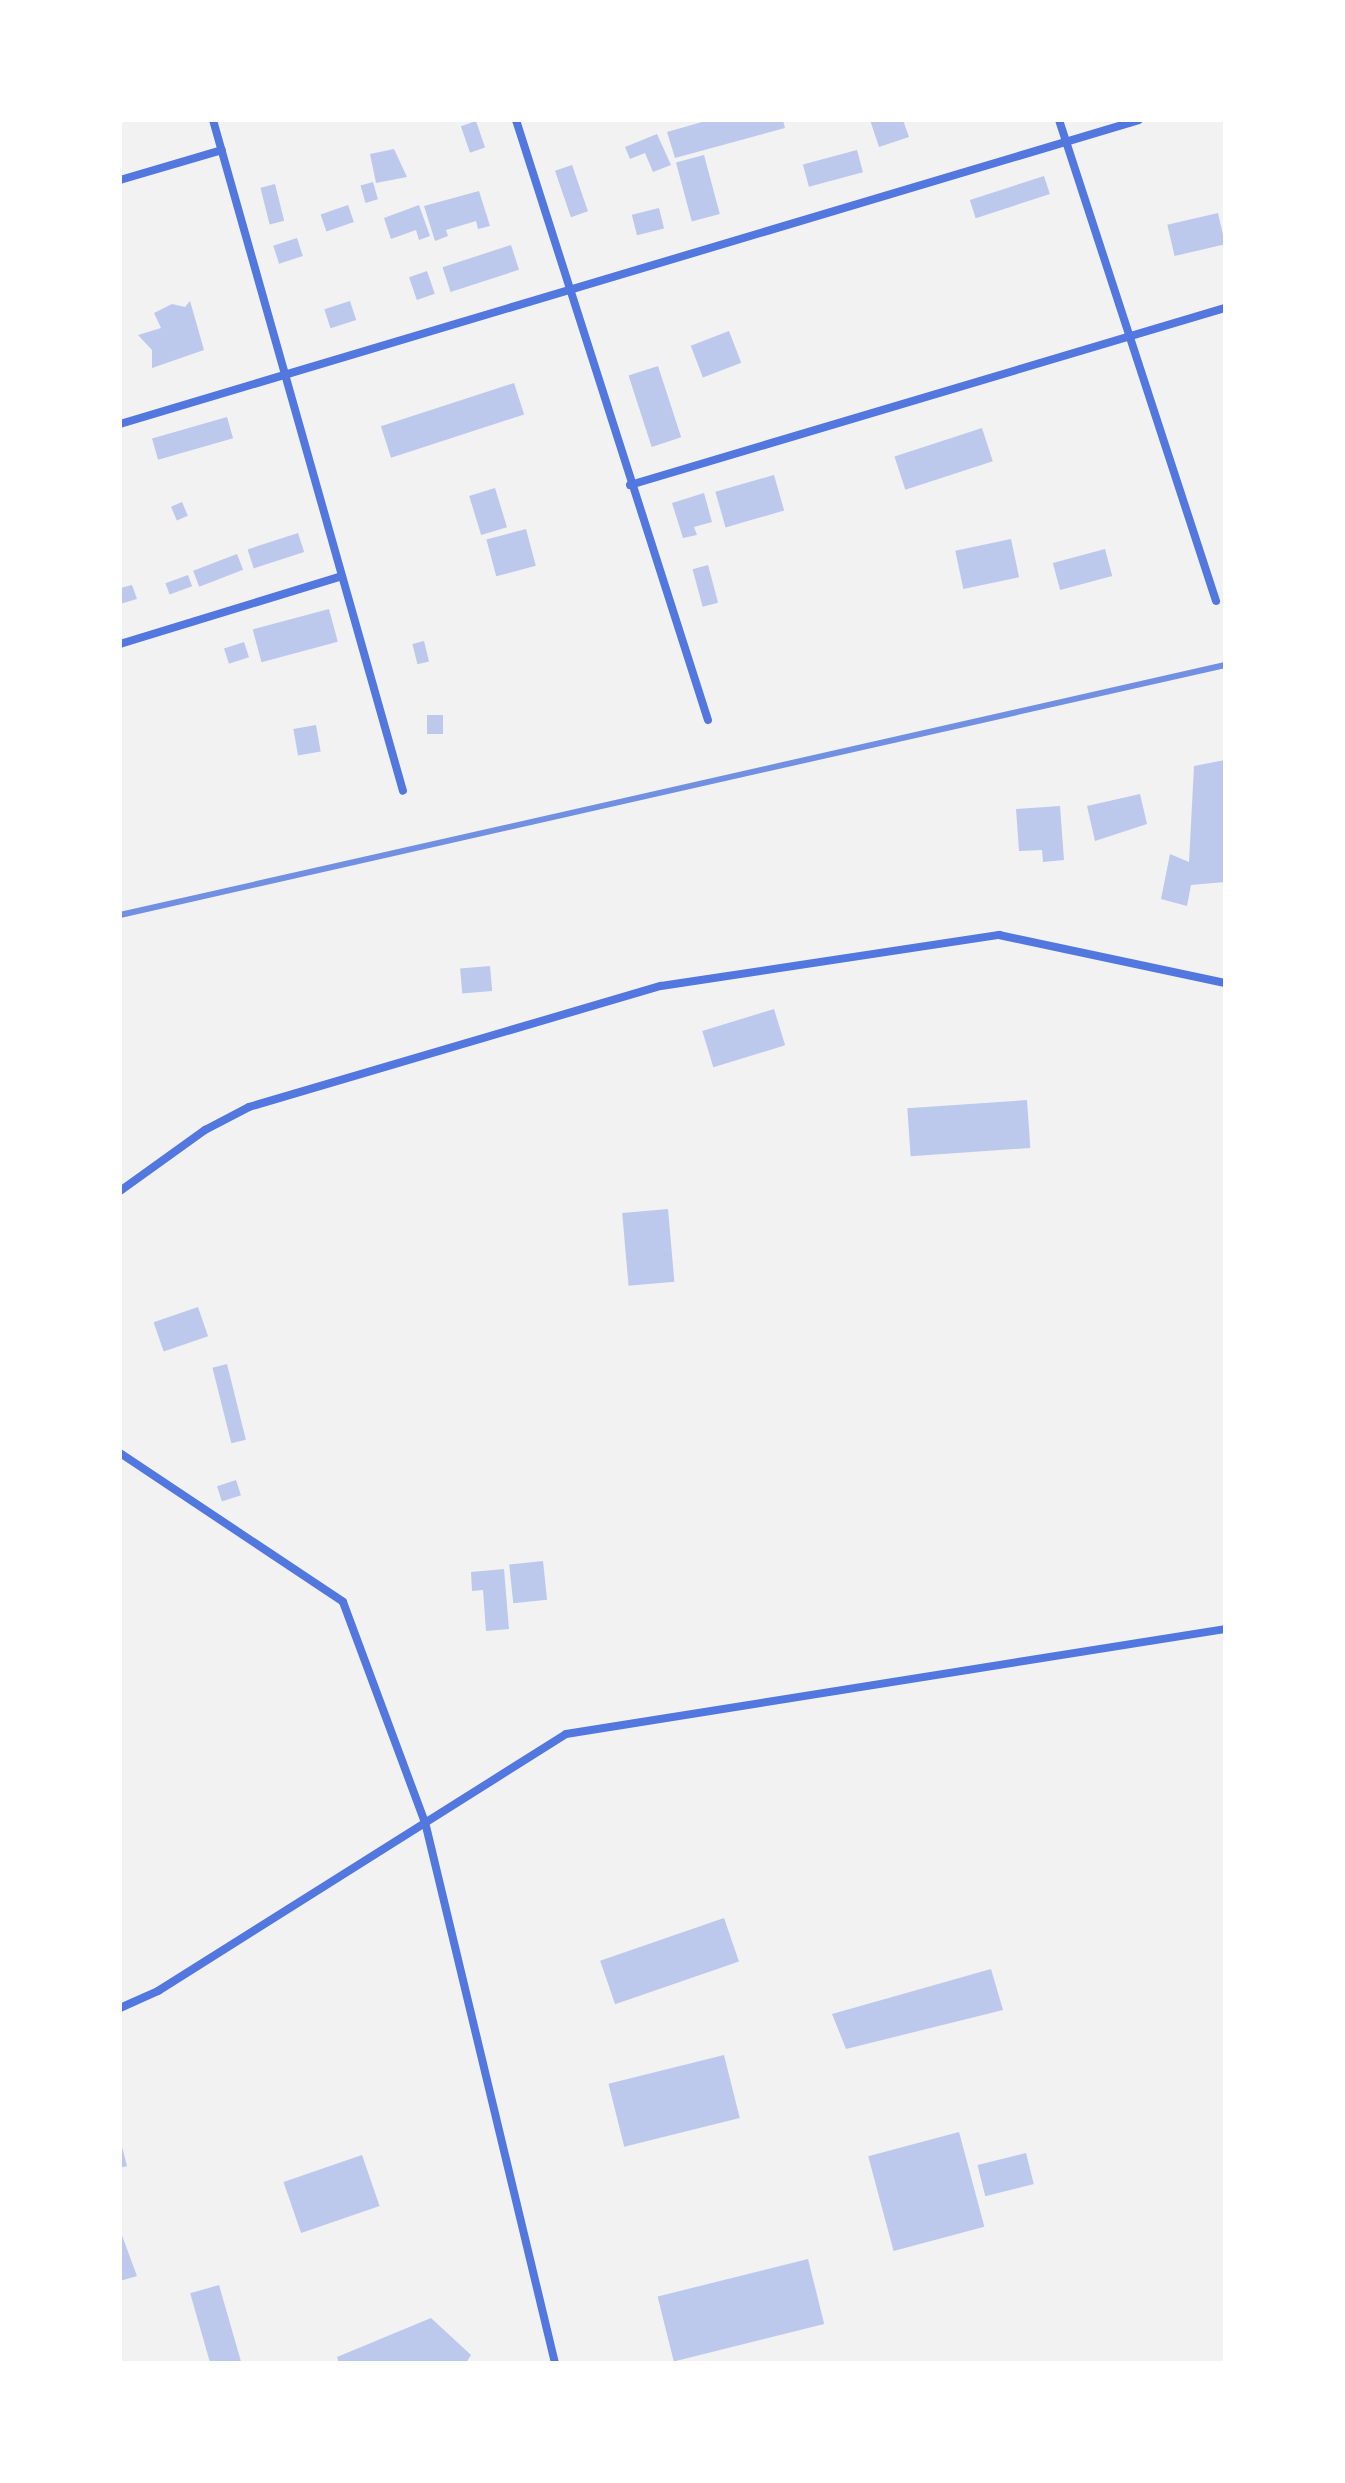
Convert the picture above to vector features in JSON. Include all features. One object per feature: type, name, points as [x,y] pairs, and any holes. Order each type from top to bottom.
[{"type":"street","points":[[213,120],[403,791]]},
{"type":"street","points":[[516,120],[567,291],[708,720]]},
{"type":"street","points":[[1059,120],[1216,601]]},
{"type":"street","points":[[120,424],[1139,120]]},
{"type":"street","points":[[120,180],[222,150]]},
{"type":"street","points":[[630,485],[1225,308]]},
{"type":"street","points":[[120,644],[342,576]]},
{"type":"street","points":[[120,1191],[205,1130],[249,1107],[661,986],[999,935],[1225,983]]},
{"type":"street","points":[[120,1453],[343,1602],[425,1822],[555,2363]]},
{"type":"street","points":[[120,2008],[158,1991],[566,1734],[1225,1629]]},
{"type":"building","points":[[709,120],[783,120],[785,128],[675,158],[667,132]]},
{"type":"building","points":[[870,120],[903,120],[909,137],[879,147]]},
{"type":"building","points":[[476,121],[485,147],[470,153],[461,126]]},
{"type":"building","points":[[657,134],[671,165],[653,172],[645,153],[630,159],[625,147]]},
{"type":"building","points":[[394,149],[407,177],[376,183],[370,154]]},
{"type":"building","points":[[857,150],[863,172],[809,187],[803,164]]},
{"type":"building","points":[[704,155],[720,214],[692,221],[676,163]]},
{"type":"building","points":[[572,165],[588,211],[571,217],[555,171]]},
{"type":"building","points":[[1044,176],[1050,194],[976,218],[970,200]]},
{"type":"building","points":[[373,182],[378,199],[365,203],[361,186]]},
{"type":"building","points":[[275,184],[284,221],[270,225],[260,188]]},
{"type":"building","points":[[479,191],[490,226],[478,229],[476,221],[446,230],[448,236],[435,241],[424,206]]},
{"type":"building","points":[[348,205],[354,222],[326,231],[321,214]]},
{"type":"building","points":[[419,205],[430,236],[419,240],[416,230],[391,239],[384,218]]},
{"type":"building","points":[[659,208],[664,228],[637,235],[632,215]]},
{"type":"building","points":[[1218,213],[1225,244],[1175,256],[1167,225]]},
{"type":"building","points":[[297,238],[303,256],[279,264],[273,246]]},
{"type":"building","points":[[511,245],[519,270],[451,292],[443,267]]},
{"type":"building","points":[[427,271],[435,294],[417,300],[409,277]]},
{"type":"building","points":[[190,301],[204,350],[152,368],[152,350],[138,335],[161,328],[154,313],[172,304],[185,307]]},
{"type":"building","points":[[350,301],[356,320],[331,328],[324,309]]},
{"type":"building","points":[[729,331],[741,363],[703,377],[691,346]]},
{"type":"building","points":[[658,366],[681,437],[652,447],[629,376]]},
{"type":"building","points":[[514,383],[524,414],[391,458],[381,426]]},
{"type":"building","points":[[227,417],[233,438],[158,460],[152,438]]},
{"type":"building","points":[[982,428],[993,461],[905,490],[895,456]]},
{"type":"building","points":[[774,475],[784,511],[726,527],[715,492]]},
{"type":"building","points":[[495,488],[507,527],[481,535],[469,496]]},
{"type":"building","points":[[704,493],[712,522],[694,527],[697,535],[683,538],[672,503]]},
{"type":"building","points":[[182,502],[188,516],[177,520],[171,507]]},
{"type":"building","points":[[526,529],[536,566],[496,576],[486,540]]},
{"type":"building","points":[[298,533],[304,552],[254,568],[248,549]]},
{"type":"building","points":[[1011,539],[1019,577],[963,589],[955,551]]},
{"type":"building","points":[[1105,549],[1112,576],[1060,590],[1053,563]]},
{"type":"building","points":[[237,554],[243,570],[199,587],[193,571]]},
{"type":"building","points":[[708,565],[718,603],[703,607],[693,569]]},
{"type":"building","points":[[188,575],[192,586],[170,594],[165,583]]},
{"type":"building","points":[[132,585],[137,599],[120,604],[120,588]]},
{"type":"building","points":[[329,609],[338,642],[261,662],[253,629]]},
{"type":"building","points":[[424,641],[429,661],[417,664],[412,644]]},
{"type":"building","points":[[244,642],[249,657],[229,664],[224,648]]},
{"type":"building","points":[[427,715],[443,715],[443,734],[427,734]]},
{"type":"building","points":[[316,725],[321,752],[298,756],[293,729]]},
{"type":"building","points":[[1225,760],[1225,882],[1191,885],[1187,906],[1161,899],[1170,854],[1189,862],[1194,766]]},
{"type":"building","points":[[1140,794],[1147,824],[1095,841],[1087,806]]},
{"type":"building","points":[[1060,806],[1064,860],[1043,862],[1042,850],[1019,851],[1016,809]]},
{"type":"building","points":[[490,966],[492,991],[462,994],[460,969]]},
{"type":"building","points":[[774,1009],[785,1045],[713,1067],[702,1031]]},
{"type":"building","points":[[1027,1100],[1030,1148],[911,1156],[907,1108]]},
{"type":"building","points":[[668,1209],[674,1282],[629,1286],[622,1213]]},
{"type":"building","points":[[198,1307],[208,1336],[164,1352],[154,1322]]},
{"type":"building","points":[[227,1364],[246,1440],[231,1443],[212,1368]]},
{"type":"building","points":[[236,1480],[241,1495],[222,1501],[217,1486]]},
{"type":"building","points":[[543,1561],[547,1600],[513,1603],[509,1565]]},
{"type":"building","points":[[504,1569],[509,1629],[486,1631],[483,1590],[472,1591],[471,1572]]},
{"type":"building","points":[[724,1918],[739,1961],[615,2004],[600,1961]]},
{"type":"building","points":[[991,1969],[1003,2010],[846,2049],[832,2014]]},
{"type":"building","points":[[724,2055],[740,2118],[624,2147],[609,2084]]},
{"type":"building","points":[[959,2132],[984,2227],[894,2251],[868,2156]]},
{"type":"building","points":[[120,2144],[127,2166],[120,2168]]},
{"type":"building","points":[[1026,2153],[1034,2184],[985,2196],[977,2165]]},
{"type":"building","points":[[362,2155],[380,2206],[301,2233],[284,2182]]},
{"type":"building","points":[[120,2230],[137,2276],[120,2281]]},
{"type":"building","points":[[808,2259],[824,2324],[674,2362],[658,2296]]},
{"type":"building","points":[[219,2285],[241,2363],[210,2363],[190,2293]]},
{"type":"building","points":[[431,2318],[471,2355],[466,2363],[339,2363],[337,2357]]},
{"type":"railway","points":[[120,915],[1225,665]]}]
